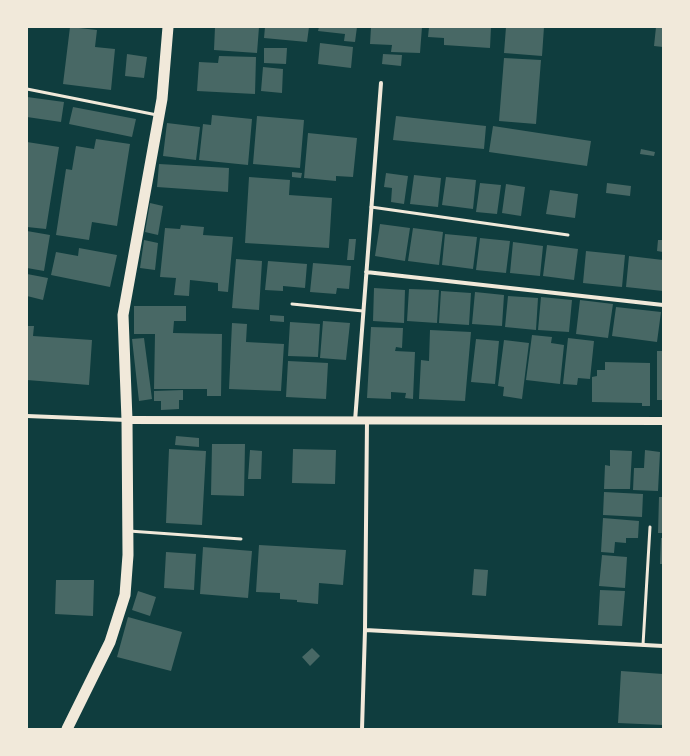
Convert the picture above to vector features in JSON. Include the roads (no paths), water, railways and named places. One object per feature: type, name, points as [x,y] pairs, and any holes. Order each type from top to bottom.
[{"type":"highway","points":[[67,729],[110,642],[124,595],[128,555],[128,531],[127,420],[123,315],[162,99],[168,27]]},
{"type":"main road","points":[[127,420],[663,421]]},
{"type":"street","points":[[355,421],[381,82]]},
{"type":"street","points":[[366,272],[663,305]]},
{"type":"street","points":[[27,416],[127,420]]},
{"type":"street","points":[[362,729],[365,630],[367,420]]},
{"type":"street","points":[[365,630],[663,646]]},
{"type":"lane","points":[[27,89],[159,116]]},
{"type":"lane","points":[[371,207],[568,235]]},
{"type":"lane","points":[[292,304],[363,312]]},
{"type":"lane","points":[[643,645],[650,527]]},
{"type":"lane","points":[[128,531],[241,539]]}]
